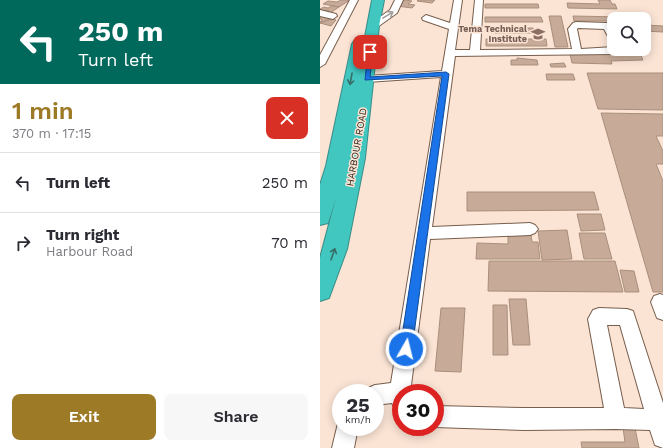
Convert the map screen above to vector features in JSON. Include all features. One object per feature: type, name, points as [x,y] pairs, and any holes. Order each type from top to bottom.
[{"type":"highway","name":"HARBOUR ROAD","points":[[320,218],[324,192],[336,166],[353,71],[369,0]]},
{"type":"highway","name":"HARBOUR ROAD","points":[[320,290],[335,248],[356,158],[373,26],[378,0]]},
{"type":"street","points":[[321,61],[330,38],[354,0]]},
{"type":"street","points":[[373,26],[394,11],[398,0]]},
{"type":"street","points":[[402,384],[449,53],[458,0]]},
{"type":"street","points":[[475,52],[479,0]]},
{"type":"street","points":[[320,13],[333,16]]},
{"type":"street","points":[[426,18],[453,27]]},
{"type":"street","points":[[577,52],[572,29],[573,27],[576,25],[607,26]]},
{"type":"street","points":[[449,53],[607,51]]},
{"type":"street","points":[[367,79],[446,74]]},
{"type":"street","points":[[423,233],[530,229]]},
{"type":"street","points":[[444,417],[524,419],[616,418],[661,426],[627,317],[599,316],[597,319],[616,418]]},
{"type":"street","points":[[343,448],[345,436]]},
{"type":"building","points":[[341,0],[350,0],[339,7],[323,4],[328,1],[337,2]]},
{"type":"building","points":[[405,0],[412,1],[408,4],[415,5],[412,8],[397,6]]},
{"type":"building","points":[[435,0],[432,3],[417,1]]},
{"type":"building","points":[[598,0],[610,0],[612,4],[615,4],[617,9],[568,8],[567,3],[600,4]]},
{"type":"building","points":[[485,4],[538,4],[539,8],[485,8]]},
{"type":"building","points":[[332,6],[339,7],[330,13],[324,14],[329,11],[325,10],[320,12],[320,9],[324,7],[328,8]]},
{"type":"building","points":[[320,14],[323,15],[321,16],[331,18],[320,22],[322,20],[320,19]]},
{"type":"building","points":[[549,16],[561,16],[568,47],[555,47]]},
{"type":"building","points":[[573,16],[607,17],[607,21],[574,21]]},
{"type":"building","points":[[485,17],[541,17],[543,22],[485,22]]},
{"type":"building","points":[[331,19],[336,20],[331,26],[320,23]]},
{"type":"building","points":[[651,25],[663,26],[663,32],[651,31]]},
{"type":"building","points":[[495,28],[533,28],[534,33],[495,33]]},
{"type":"building","points":[[486,39],[546,39],[547,46],[486,46]]},
{"type":"building","points":[[570,54],[641,56],[643,60],[611,61],[612,64],[572,63]]},
{"type":"building","points":[[517,58],[537,60],[538,65],[511,65],[511,60],[517,60]]},
{"type":"building","points":[[564,63],[566,67],[551,67],[550,64]]},
{"type":"building","points":[[587,73],[663,73],[663,110],[598,109]]},
{"type":"building","points":[[546,74],[573,74],[575,80],[547,80]]},
{"type":"building","points":[[601,113],[663,114],[663,136],[656,136],[663,151],[663,164],[656,164],[663,181],[663,292],[653,292]]},
{"type":"building","points":[[467,192],[594,192],[599,210],[467,211]]},
{"type":"building","points":[[577,214],[601,214],[605,230],[581,231]]},
{"type":"building","points":[[567,230],[572,259],[542,260],[538,231]]},
{"type":"building","points":[[579,233],[605,233],[612,259],[584,259]]},
{"type":"building","points":[[508,235],[531,235],[532,242],[538,242],[540,259],[476,259],[477,243],[508,244]]},
{"type":"building","points":[[489,261],[615,261],[623,292],[488,291]]},
{"type":"building","points":[[620,270],[634,271],[639,292],[625,292]]},
{"type":"building","points":[[509,299],[526,299],[530,345],[513,345]]},
{"type":"building","points":[[493,305],[507,305],[508,355],[493,355]]},
{"type":"building","points":[[441,308],[465,308],[461,372],[435,371]]},
{"type":"building","points":[[623,428],[635,428],[639,448],[582,448],[581,442],[625,442]]},
{"type":"place","name":"Tema Technical Institute","points":[[538,34]]},
{"type":"route","points":[[370,52],[367,79],[446,74],[406,349]]}]
